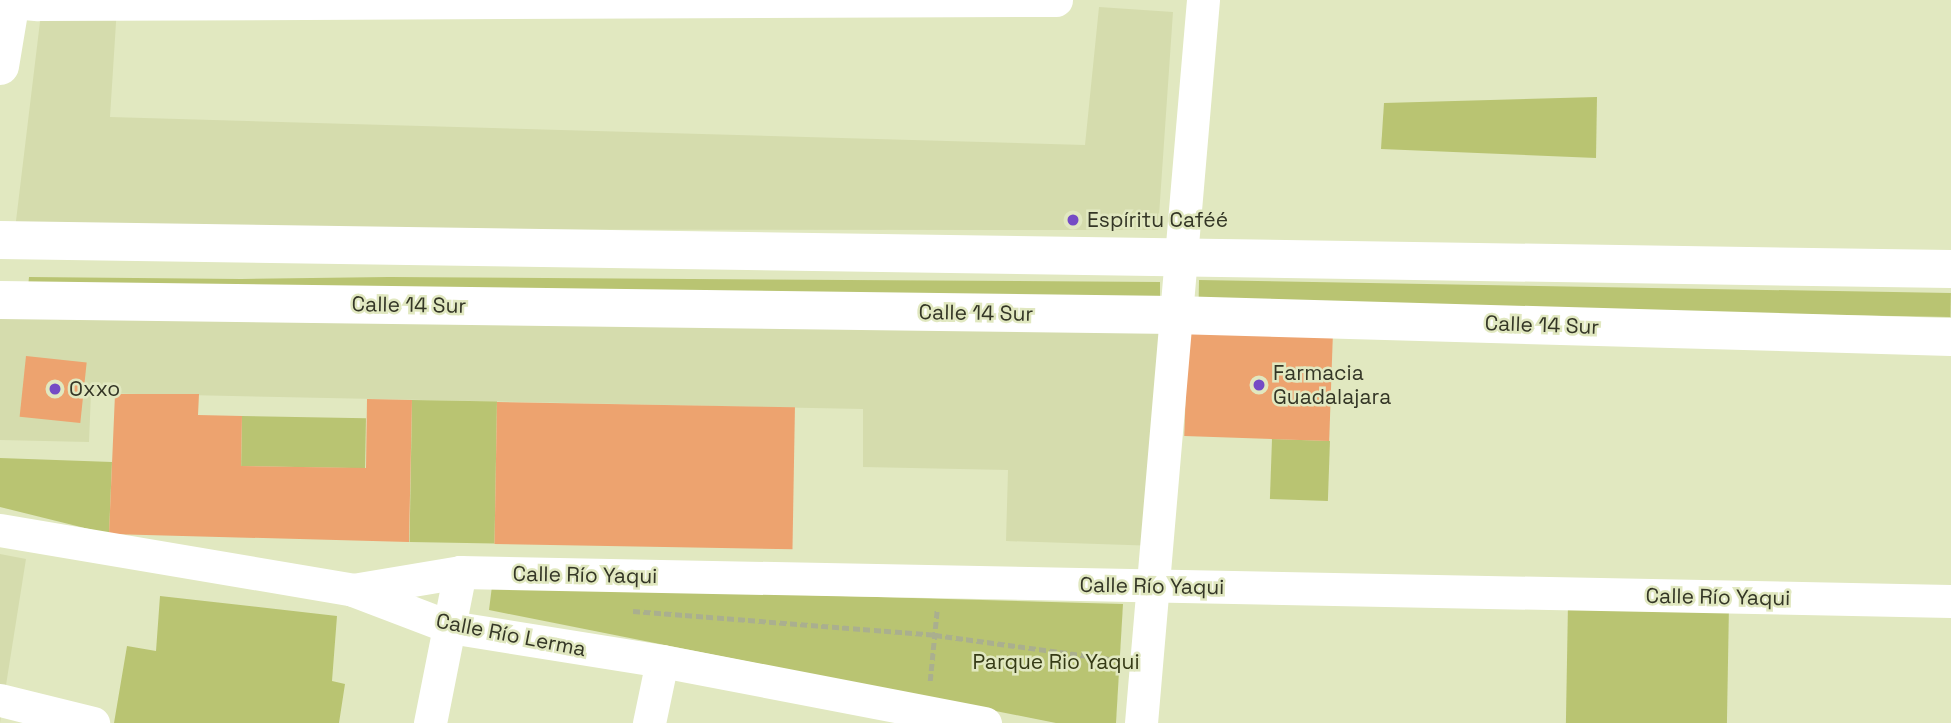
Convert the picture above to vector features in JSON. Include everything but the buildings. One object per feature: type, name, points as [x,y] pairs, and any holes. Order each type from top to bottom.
[{"type":"main road","points":[[0,66],[7,1]]},
{"type":"main road","points":[[0,240],[1951,270]]},
{"type":"main road","points":[[0,265],[151,262],[225,243]]},
{"type":"main road","name":"Calle 14 Sur","points":[[0,300],[1175,315],[1951,337]]},
{"type":"street","points":[[7,1],[1056,0]]},
{"type":"street","points":[[1141,723],[1155,585],[1175,315],[1203,0]]},
{"type":"street","name":"Calle Río Lerma","points":[[0,530],[353,590],[450,627],[662,661],[985,723]]},
{"type":"street","points":[[429,723],[460,572]]},
{"type":"street","name":"Calle Río Yaqui","points":[[353,590],[460,572],[1951,601]]},
{"type":"street","points":[[649,723],[662,661]]},
{"type":"street","points":[[0,700],[93,723]]},
{"type":"path","points":[[927,710],[939,583]]},
{"type":"path","points":[[633,611],[935,635],[1145,664]]},
{"type":"shaded area","points":[[42,5],[117,7],[110,117],[1085,145],[1099,7],[1173,12],[1158,230],[15,229]]},
{"type":"shaded area","points":[[0,316],[1162,330],[1158,546],[1006,541],[1008,470],[863,467],[863,409],[91,393],[89,442],[0,440]]},
{"type":"shaded area","points":[[0,554],[26,559],[0,723]]},
{"type":"green space","points":[[1597,97],[1596,158],[1381,149],[1384,103]]},
{"type":"green space","points":[[29,277],[1160,282],[1160,301],[28,287]]},
{"type":"green space","points":[[1199,280],[1951,293],[1950,317],[1199,304]]},
{"type":"green space","points":[[412,400],[497,401],[495,543],[410,542]]},
{"type":"green space","points":[[242,416],[366,418],[365,468],[241,466]]},
{"type":"green space","points":[[1272,439],[1330,441],[1328,501],[1270,499]]},
{"type":"green space","points":[[0,458],[112,462],[109,534],[0,507]]},
{"type":"green space","name":"Parque Rio Yaqui","points":[[492,586],[1123,604],[1116,723],[1056,723],[489,610]]},
{"type":"green space","points":[[160,596],[337,616],[332,681],[345,684],[339,723],[114,723],[127,646],[156,651]]},
{"type":"green space","points":[[1568,603],[1729,606],[1727,723],[1566,723]]},
{"type":"place","name":"Espíritu Caféé","points":[[1073,220]]},
{"type":"place","name":"Farmacia Guadalajara","points":[[1259,385]]},
{"type":"place","name":"Oxxo","points":[[55,389]]}]
